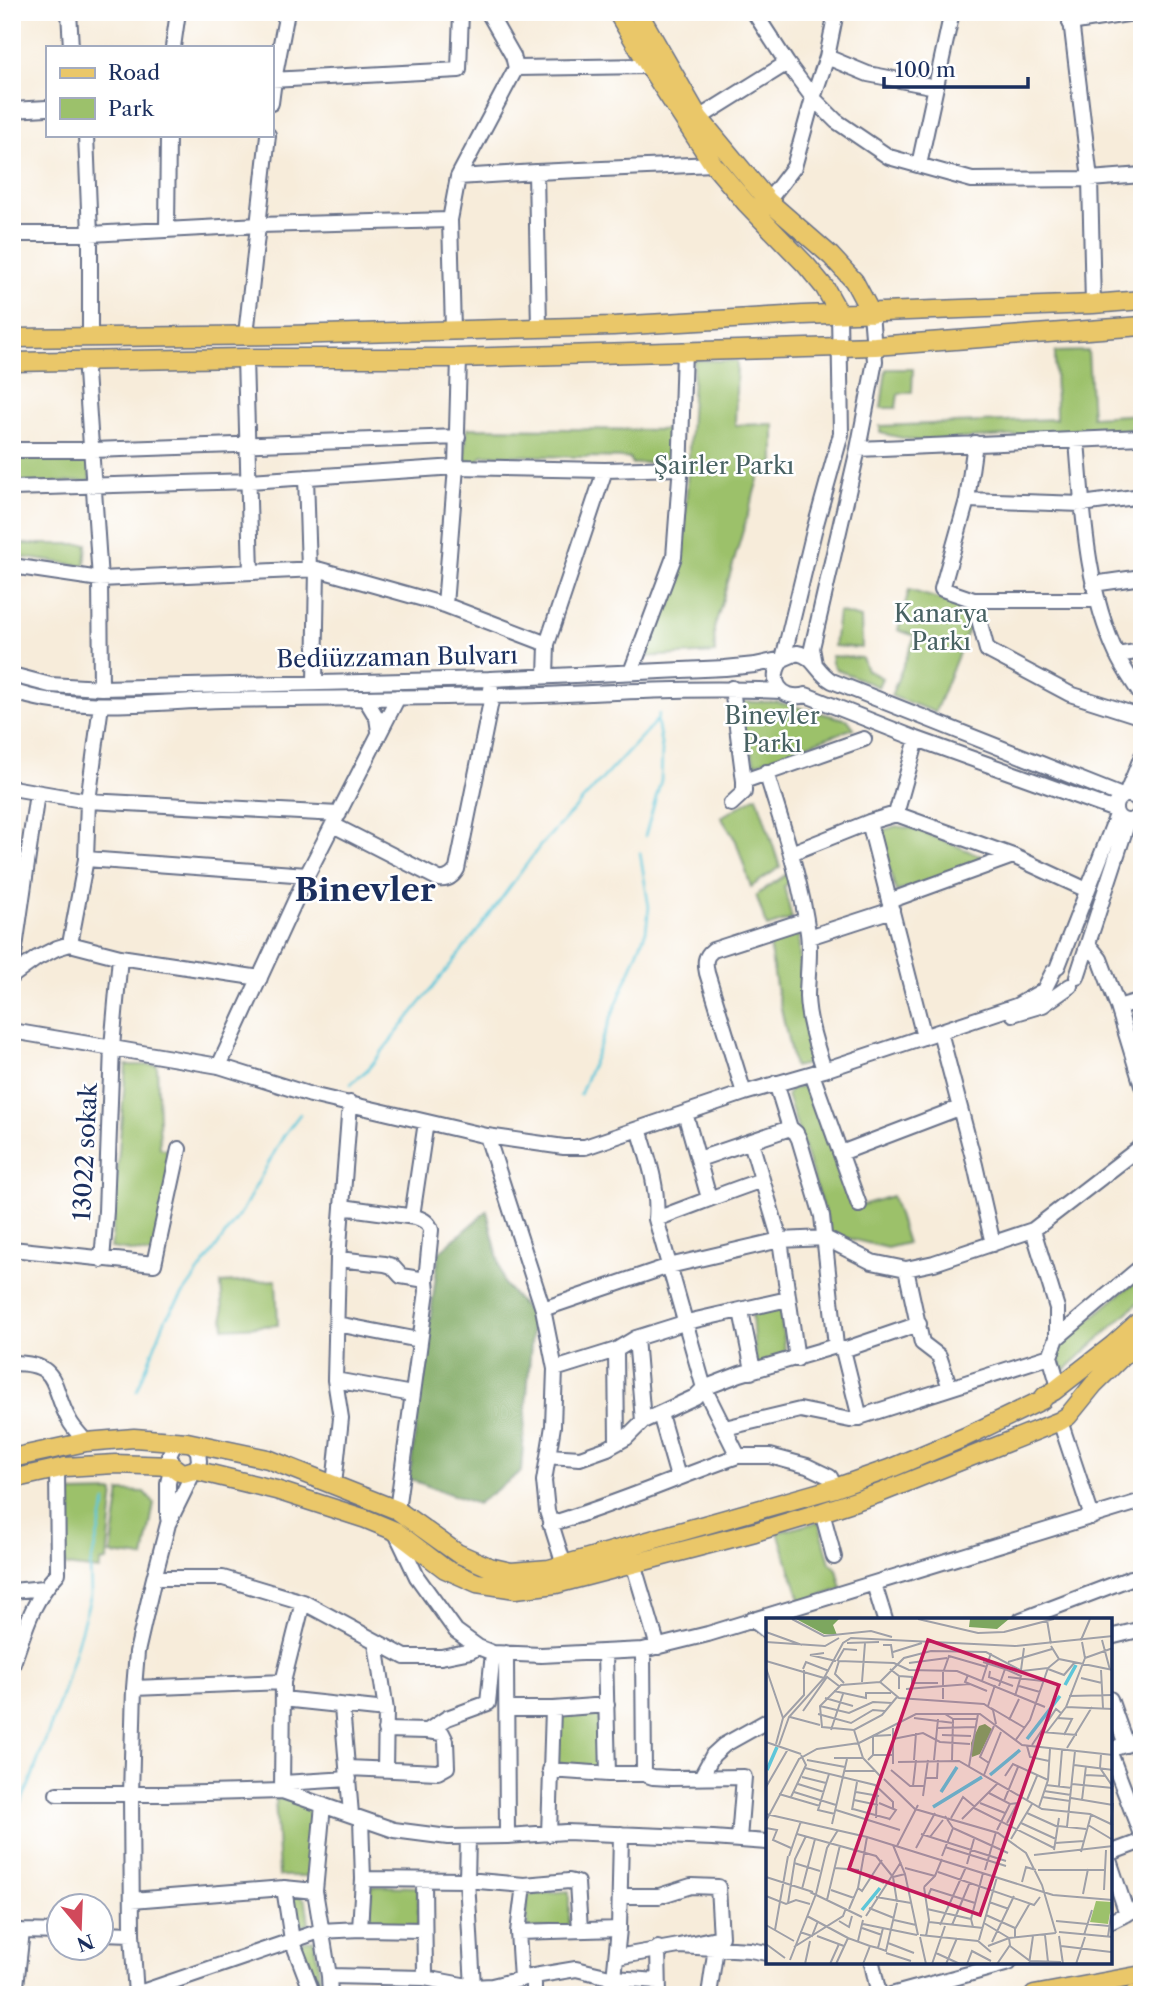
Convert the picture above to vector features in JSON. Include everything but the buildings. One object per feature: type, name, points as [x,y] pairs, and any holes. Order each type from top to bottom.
[{"type":"main road","points":[[617,12],[713,164],[746,203],[806,265],[839,313]]},
{"type":"main road","points":[[638,12],[699,118],[768,201],[854,281],[871,313]]},
{"type":"main road","points":[[803,315],[820,305],[826,296],[825,289]]},
{"type":"main road","points":[[859,290],[895,312]]},
{"type":"main road","points":[[12,338],[613,326],[1142,300]]},
{"type":"main road","points":[[12,362],[459,358],[875,346],[1142,326]]},
{"type":"main road","points":[[1062,1418],[1047,1419],[1041,1411],[1052,1393],[1114,1345],[1142,1318]]},
{"type":"main road","points":[[12,1479],[57,1468],[115,1464],[172,1466],[184,1473],[194,1469],[276,1490],[366,1519],[395,1531],[445,1569],[477,1583],[516,1589],[556,1584],[822,1512],[951,1466],[1062,1418],[1142,1337]]},
{"type":"main road","points":[[12,1458],[86,1442],[134,1437],[186,1443],[268,1459],[397,1510],[457,1553],[489,1567],[511,1572],[549,1569],[835,1488],[965,1437],[1059,1391],[1071,1401],[1062,1418]]},
{"type":"main road","points":[[1034,1995],[1142,1975]]},
{"type":"main road","points":[[1133,1995],[1142,1994]]},
{"type":"street","points":[[69,12],[71,46]]},
{"type":"street","points":[[173,46],[178,12]]},
{"type":"street","points":[[273,75],[287,12]]},
{"type":"street","points":[[273,80],[459,70],[461,12]]},
{"type":"street","points":[[453,330],[450,220],[458,177],[516,68],[513,56],[488,12]]},
{"type":"street","points":[[754,12],[813,98],[836,121],[889,157],[972,180],[1090,180],[1142,175]]},
{"type":"street","points":[[768,201],[794,167],[813,98],[828,57],[836,12]]},
{"type":"street","points":[[919,165],[952,12]]},
{"type":"street","points":[[1093,304],[1090,180],[1070,18],[1140,12]]},
{"type":"street","points":[[828,57],[868,74],[936,87]]},
{"type":"street","points":[[699,118],[787,63]]},
{"type":"street","points":[[516,68],[649,66]]},
{"type":"street","points":[[12,110],[46,108]]},
{"type":"street","points":[[86,136],[90,337]]},
{"type":"street","points":[[167,229],[168,136]]},
{"type":"street","points":[[246,335],[268,136]]},
{"type":"street","points":[[458,177],[713,164]]},
{"type":"street","points":[[536,172],[539,328]]},
{"type":"street","points":[[12,233],[90,234],[259,225],[450,220]]},
{"type":"street","points":[[783,659],[797,653],[804,655],[831,681],[1124,795],[1134,796],[1141,802],[1140,814],[1127,818],[806,695],[793,696],[782,691],[775,679],[775,671],[783,659],[841,434],[839,313]]},
{"type":"street","points":[[806,695],[816,685],[817,667],[812,648],[858,449],[875,361],[871,313]]},
{"type":"street","points":[[631,672],[674,557],[684,351]]},
{"type":"street","points":[[245,358],[251,572]]},
{"type":"street","points":[[445,605],[456,467],[459,358]]},
{"type":"street","points":[[89,361],[86,372],[100,579],[101,688]]},
{"type":"street","points":[[12,450],[93,450],[457,437]]},
{"type":"street","points":[[858,449],[1142,437]]},
{"type":"street","points":[[1077,440],[1082,503],[1097,600],[1117,655],[1142,697]]},
{"type":"street","points":[[975,443],[967,500],[942,589],[974,600],[1097,600]]},
{"type":"street","points":[[12,488],[250,481],[456,467],[605,470],[680,468]]},
{"type":"street","points":[[546,676],[547,644],[605,470]]},
{"type":"street","points":[[306,477],[313,569],[315,682]]},
{"type":"street","points":[[967,500],[1082,503],[1142,496]]},
{"type":"street","points":[[12,566],[100,579],[313,569],[445,605],[547,644]]},
{"type":"street","points":[[1093,584],[1142,577]]},
{"type":"street","points":[[974,600],[987,650],[1070,694],[1142,717]]},
{"type":"street","points":[[1117,655],[1142,652]]},
{"type":"street","name":"Bediüzzaman Bulvarı","points":[[12,675],[50,685],[101,688],[489,679],[725,668],[783,659]]},
{"type":"street","points":[[12,788],[88,801],[337,820],[439,879],[445,879],[457,869],[492,696],[489,679]]},
{"type":"street","points":[[731,804],[744,792],[732,688]]},
{"type":"street","name":"Bediüzzaman Bulvarı","points":[[12,691],[38,699],[101,705],[732,688],[782,691]]},
{"type":"street","points":[[219,1066],[307,875],[398,697]]},
{"type":"street","points":[[365,698],[377,718],[379,731]]},
{"type":"street","points":[[71,944],[86,859],[88,801],[101,705]]},
{"type":"street","points":[[744,781],[864,738]]},
{"type":"street","points":[[896,814],[917,739]]},
{"type":"street","points":[[1127,818],[1116,802],[1124,795],[1142,756]]},
{"type":"street","points":[[766,772],[791,853],[806,920],[808,1007],[818,1072],[859,1205]]},
{"type":"street","points":[[12,969],[37,793]]},
{"type":"street","points":[[791,853],[896,814],[1013,856],[1087,890]]},
{"type":"street","points":[[12,1031],[219,1066],[289,1089],[487,1136],[574,1147],[598,1144],[744,1093],[818,1072],[1016,1006],[1044,989],[1055,969],[1087,890],[1127,818]]},
{"type":"street","points":[[954,1027],[987,1022],[1042,1005],[1073,981],[1088,944],[1127,818]]},
{"type":"street","points":[[869,822],[924,1037]]},
{"type":"street","points":[[808,937],[1013,856]]},
{"type":"street","points":[[86,859],[307,875]]},
{"type":"street","points":[[744,1093],[705,960],[713,950],[806,920]]},
{"type":"street","points":[[12,976],[37,958],[71,944],[120,957],[260,978]]},
{"type":"street","points":[[1088,944],[1100,959],[1142,1086]]},
{"type":"street","name":"13022 sokak","points":[[102,1260],[112,1047],[120,957]]},
{"type":"street","points":[[1055,969],[1065,964],[1072,966],[1073,981]]},
{"type":"street","points":[[1118,1007],[1142,1000]]},
{"type":"street","points":[[940,1032],[993,1244]]},
{"type":"street","points":[[776,1083],[790,1128],[799,1139],[822,1216],[839,1348],[860,1418]]},
{"type":"street","points":[[334,1485],[341,1418],[335,1380],[338,1259],[350,1104]]},
{"type":"street","points":[[841,1153],[959,1108]]},
{"type":"street","points":[[685,1114],[709,1198]]},
{"type":"street","points":[[411,1216],[426,1122]]},
{"type":"street","points":[[699,1159],[790,1128]]},
{"type":"street","points":[[639,1129],[658,1206],[656,1219],[704,1388],[738,1455]]},
{"type":"street","points":[[487,1136],[543,1309],[555,1369],[553,1426],[544,1481],[550,1524],[564,1565]]},
{"type":"street","points":[[751,1142],[780,1240],[797,1359]]},
{"type":"street","points":[[543,1309],[669,1266],[780,1240],[825,1238],[872,1262],[906,1269],[934,1264],[1033,1230],[1142,1146]]},
{"type":"street","points":[[12,1249],[154,1264],[179,1149]]},
{"type":"street","points":[[656,1219],[762,1180]]},
{"type":"street","points":[[342,1207],[411,1216],[426,1222],[431,1230],[427,1291],[397,1510]]},
{"type":"street","points":[[1033,1230],[1057,1308],[1057,1338],[1050,1356],[1052,1393]]},
{"type":"street","points":[[338,1259],[385,1264],[392,1266],[401,1276],[426,1280]]},
{"type":"street","points":[[1057,1338],[1142,1266]]},
{"type":"street","points":[[906,1269],[922,1343],[939,1356],[950,1388]]},
{"type":"street","points":[[555,1369],[616,1350],[636,1338],[687,1322],[788,1299]]},
{"type":"street","points":[[741,1311],[751,1372]]},
{"type":"street","points":[[337,1324],[419,1340]]},
{"type":"street","points":[[548,1456],[580,1458],[626,1438],[643,1421],[695,1397],[704,1388],[919,1324]]},
{"type":"street","points":[[636,1338],[643,1421]]},
{"type":"street","points":[[616,1350],[617,1443]]},
{"type":"street","points":[[725,1428],[800,1410],[850,1420],[860,1418],[1050,1356]]},
{"type":"street","points":[[12,1363],[33,1364],[47,1371],[56,1386],[69,1421],[86,1442]]},
{"type":"street","points":[[335,1380],[412,1394]]},
{"type":"street","points":[[660,1414],[678,1477]]},
{"type":"street","points":[[1062,1418],[1092,1517]]},
{"type":"street","points":[[168,1524],[168,1483],[172,1466],[170,1452],[177,1444],[186,1443],[196,1447],[200,1456],[168,1524],[137,1652],[131,1794],[132,1934],[136,1994],[320,1931],[423,1930]]},
{"type":"street","points":[[550,1524],[615,1503],[738,1455],[770,1456],[807,1466],[830,1476],[835,1488]]},
{"type":"street","points":[[12,1666],[33,1607],[44,1588],[58,1573],[57,1468]]},
{"type":"street","points":[[395,1531],[417,1577],[456,1631],[478,1647],[500,1653],[541,1655],[605,1653],[643,1650],[708,1634],[1142,1501]]},
{"type":"street","points":[[822,1512],[834,1557]]},
{"type":"street","points":[[633,1563],[658,1647]]},
{"type":"street","points":[[425,1587],[431,1574],[445,1569]]},
{"type":"street","points":[[154,1578],[223,1578],[303,1602],[405,1657],[441,1657],[478,1647]]},
{"type":"street","points":[[1033,1618],[1131,1578],[1142,1578]]},
{"type":"street","points":[[874,1584],[884,1618]]},
{"type":"street","points":[[12,1591],[44,1588]]},
{"type":"street","points":[[282,1787],[283,1682],[303,1602]]},
{"type":"street","points":[[752,1619],[766,1630]]},
{"type":"street","points":[[1112,1636],[1142,1629]]},
{"type":"street","points":[[376,1643],[386,1710],[385,1769]]},
{"type":"street","points":[[643,1650],[644,1774]]},
{"type":"street","points":[[500,1653],[507,1709],[507,1836]]},
{"type":"street","points":[[427,1731],[447,1718],[488,1703],[500,1653]]},
{"type":"street","points":[[605,1653],[608,1774]]},
{"type":"street","points":[[134,1688],[283,1682]]},
{"type":"street","points":[[283,1699],[386,1710]]},
{"type":"street","points":[[507,1709],[607,1705]]},
{"type":"street","points":[[1112,1706],[1126,1745]]},
{"type":"street","points":[[342,1707],[363,1879],[360,1929]]},
{"type":"street","points":[[549,1834],[553,1709]]},
{"type":"street","points":[[701,1777],[713,1755],[724,1745],[766,1722]]},
{"type":"street","points":[[57,1794],[131,1794],[282,1787],[385,1769],[438,1772],[447,1767],[446,1741],[442,1733],[385,1730]]},
{"type":"street","points":[[1112,1750],[1142,1739]]},
{"type":"street","points":[[1112,1755],[1136,1804],[1142,1839],[1112,1852]]},
{"type":"street","points":[[550,1770],[644,1774],[671,1778],[744,1777],[739,1839]]},
{"type":"street","points":[[282,1787],[323,1805],[394,1830],[468,1838],[566,1832],[766,1842]]},
{"type":"street","points":[[323,1805],[315,1891],[330,1995]]},
{"type":"street","points":[[614,1995],[619,1929],[621,1834]]},
{"type":"street","points":[[468,1838],[467,1880],[473,1987]]},
{"type":"street","points":[[1112,1869],[1127,1913]]},
{"type":"street","points":[[363,1879],[467,1880],[524,1885],[569,1881],[577,1883],[580,1929]]},
{"type":"street","points":[[424,1880],[425,1978]]},
{"type":"street","points":[[524,1885],[518,1932],[534,1995]]},
{"type":"street","points":[[617,1956],[722,1937],[718,1887],[691,1886],[659,1896],[620,1896]]},
{"type":"street","points":[[132,1900],[284,1888],[315,1891]]},
{"type":"street","points":[[284,1888],[292,1940],[313,1995]]},
{"type":"street","points":[[1112,1921],[1142,1906]]},
{"type":"street","points":[[518,1932],[619,1929]]},
{"type":"street","points":[[15,1995],[17,1932],[46,1932]]},
{"type":"street","points":[[116,1933],[132,1934]]},
{"type":"street","points":[[679,1946],[750,1950],[766,1954]]},
{"type":"street","points":[[709,1995],[716,1947]]},
{"type":"street","points":[[329,1976],[425,1978],[492,1991],[528,1977],[576,1969],[659,1988],[658,1948]]},
{"type":"street","points":[[872,1965],[879,1995]]},
{"type":"street","points":[[891,1995],[1002,1965]]},
{"type":"green space","points":[[1088,351],[1092,417],[1142,414],[1142,429],[916,441],[880,433],[880,426],[1056,419],[1055,352]]},
{"type":"green space","name":"Şairler Parkı","points":[[694,360],[737,361],[735,425],[774,424],[774,464],[762,466],[714,629],[715,653],[642,657],[683,557]]},
{"type":"green space","points":[[886,369],[913,369],[912,392],[898,394],[896,408],[881,408]]},
{"type":"green space","points":[[467,428],[673,430],[673,454],[668,461],[632,464],[630,458],[483,455],[477,462],[464,460]]},
{"type":"green space","points":[[12,455],[90,456],[90,481],[12,485]]},
{"type":"green space","points":[[12,544],[87,544],[85,566],[12,556]]},
{"type":"green space","name":"Kanarya Parkı","points":[[909,590],[965,607],[971,623],[935,712],[891,696],[915,636],[898,630]]},
{"type":"green space","points":[[838,612],[861,618],[862,648],[834,646]]},
{"type":"green space","points":[[831,656],[862,658],[867,670],[882,678],[878,687],[836,669]]},
{"type":"green space","name":"Binevler Parkı","points":[[736,702],[777,702],[848,720],[854,728],[755,764]]},
{"type":"green space","points":[[757,796],[780,867],[751,887],[736,841],[721,817]]},
{"type":"green space","points":[[896,826],[916,829],[988,859],[896,892],[880,836],[884,830]]},
{"type":"green space","points":[[787,874],[791,882],[784,886],[792,919],[767,927],[756,895]]},
{"type":"green space","points":[[798,930],[803,1015],[812,1063],[794,1067],[768,938]]},
{"type":"green space","points":[[126,1065],[157,1065],[160,1148],[176,1152],[158,1255],[111,1248]]},
{"type":"green space","points":[[812,1084],[852,1208],[892,1196],[907,1243],[887,1248],[831,1234],[787,1095],[791,1089]]},
{"type":"green space","points":[[487,1211],[504,1284],[533,1318],[521,1472],[477,1504],[409,1479],[439,1252]]},
{"type":"green space","points":[[1142,1276],[1142,1299],[1064,1371],[1059,1359],[1061,1343]]},
{"type":"green space","points":[[276,1280],[278,1325],[224,1328],[221,1283]]},
{"type":"green space","points":[[780,1307],[786,1359],[756,1368],[752,1315]]},
{"type":"green space","points":[[120,1491],[144,1492],[154,1503],[144,1558],[111,1554]]},
{"type":"green space","points":[[114,1492],[107,1561],[101,1562],[99,1570],[65,1566],[63,1530],[70,1526],[70,1493]]},
{"type":"green space","points":[[819,1522],[830,1563],[837,1569],[842,1589],[801,1602],[778,1532]]},
{"type":"green space","points":[[557,1711],[599,1713],[602,1769],[556,1766]]},
{"type":"green space","points":[[275,1796],[318,1809],[312,1876],[279,1876]]},
{"type":"green space","points":[[371,1886],[418,1887],[418,1927],[370,1926]]},
{"type":"green space","points":[[569,1891],[569,1928],[527,1929],[527,1895]]},
{"type":"green space","points":[[290,1893],[298,1894],[306,1901],[309,1924],[294,1926]]},
{"type":"green space","points":[[314,1940],[323,1995],[320,1995],[299,1942]]},
{"type":"waterway","points":[[351,1084],[369,1068],[479,929],[540,846],[657,720],[659,714]]},
{"type":"waterway","points":[[645,836],[661,780],[662,750],[657,720]]},
{"type":"waterway","points":[[580,1095],[646,931],[649,907],[640,853]]},
{"type":"waterway","points":[[137,1391],[166,1318],[242,1211],[284,1135],[300,1114]]},
{"type":"waterway","points":[[12,1821],[29,1785],[63,1692],[91,1595],[90,1567],[106,1501]]},
{"type":"district","name":"Binevler","points":[[365,889]]}]
